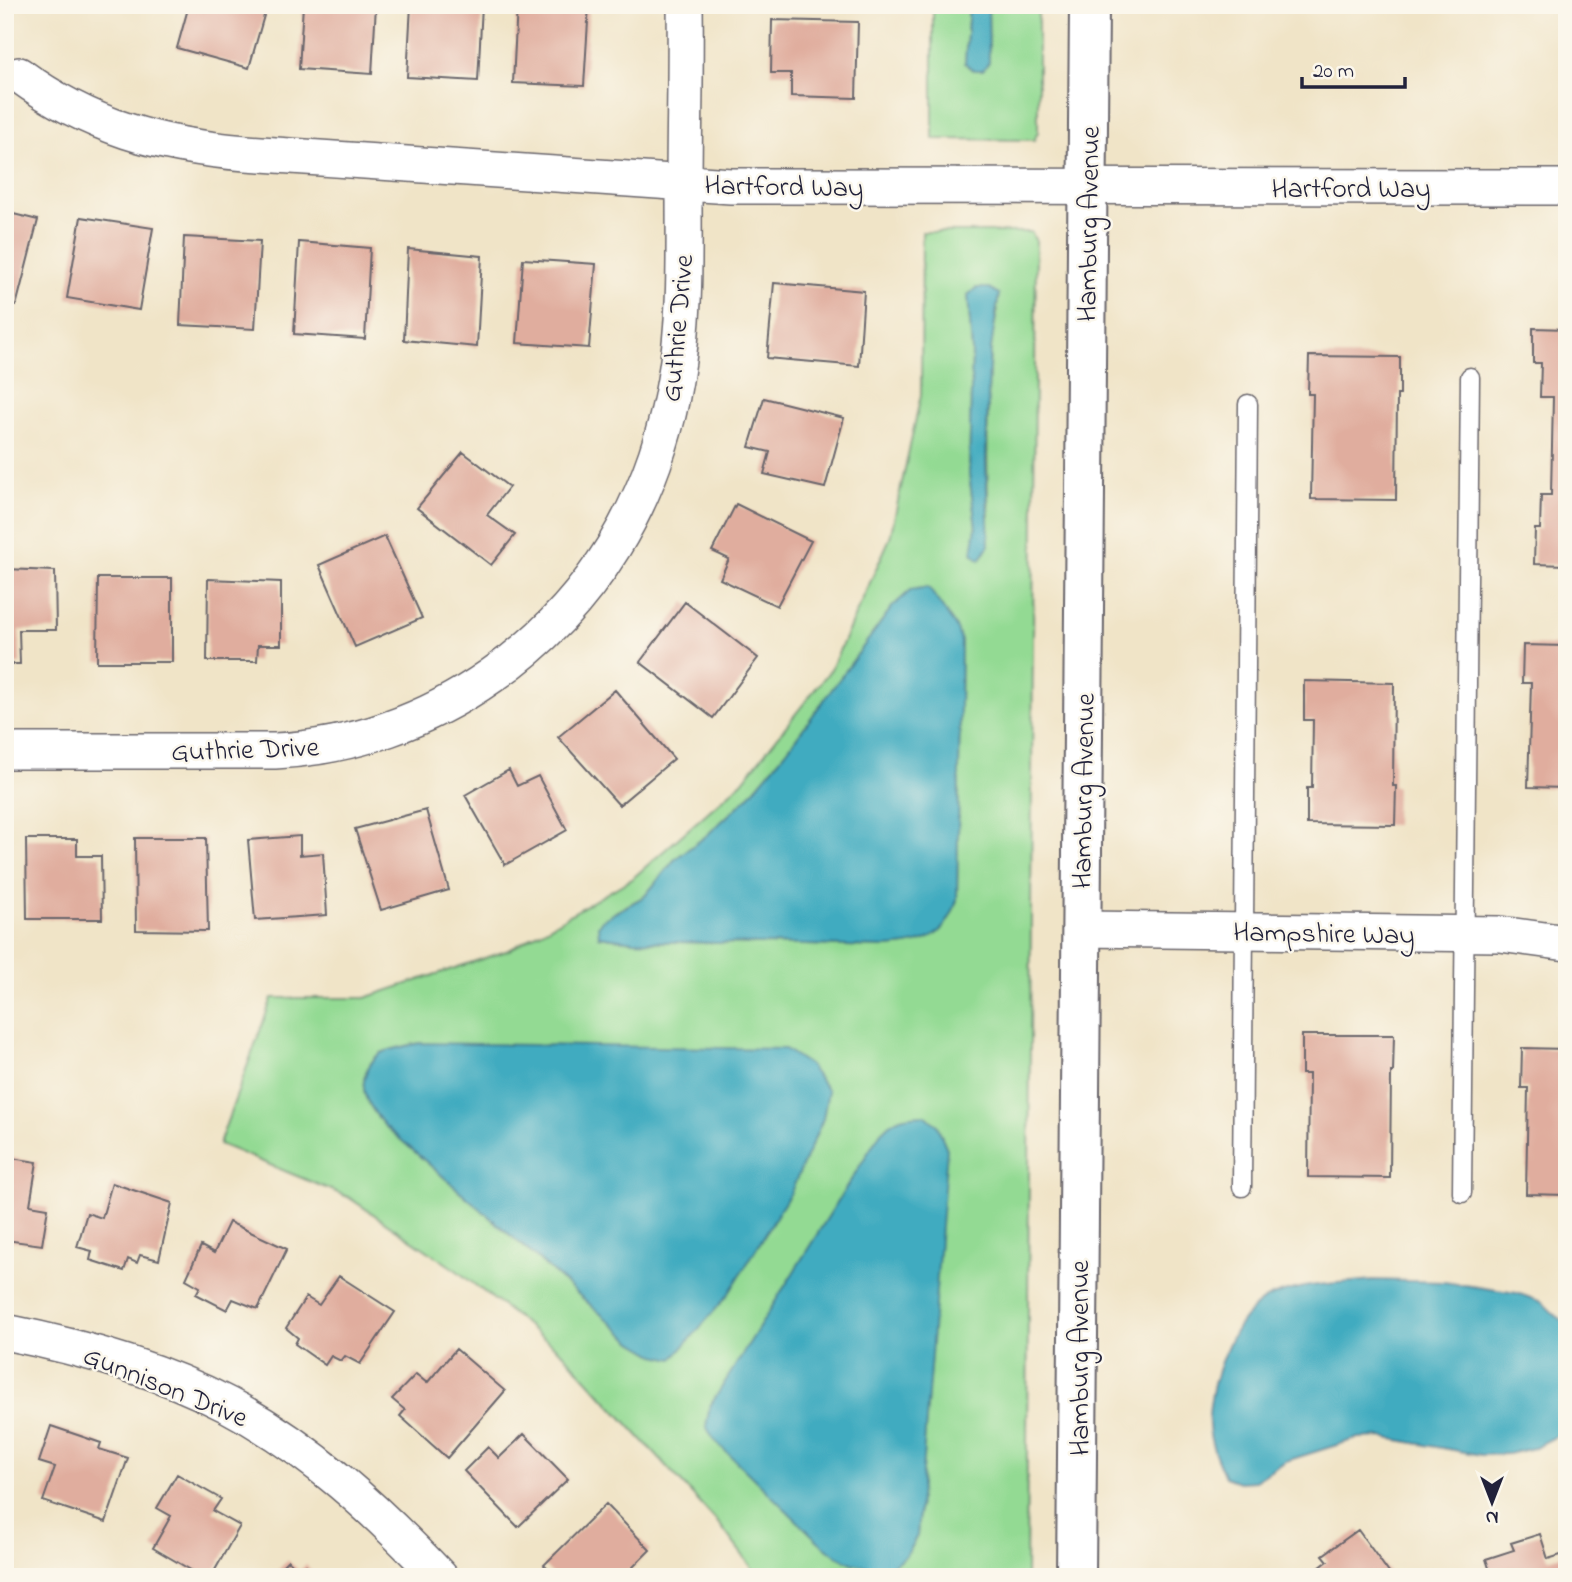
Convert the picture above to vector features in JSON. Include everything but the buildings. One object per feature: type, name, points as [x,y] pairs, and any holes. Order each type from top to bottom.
[{"type":"street","name":"Guthrie Drive","points":[[5,751],[309,750],[376,733],[405,724],[463,695],[522,653],[575,602],[627,523],[655,458],[676,380],[681,334],[685,5]]},
{"type":"street","name":"Hamburg Avenue","points":[[1076,1577],[1089,5]]},
{"type":"street","name":"Hartford Way","points":[[19,75],[69,107],[128,133],[193,148],[731,186],[1567,187]]},
{"type":"street","name":"Hampshire Way","points":[[1081,929],[1500,934],[1567,943]]},
{"type":"street","name":"Gunnison Drive","points":[[5,1332],[83,1349],[118,1360],[227,1405],[266,1428],[345,1485],[393,1527],[440,1577]]},
{"type":"lane","points":[[1462,1193],[1470,377]]},
{"type":"lane","points":[[1242,1187],[1248,404]]},
{"type":"green space","points":[[933,5],[969,5],[965,63],[973,70],[989,62],[988,5],[1038,5],[1038,132],[1034,140],[933,139]]},
{"type":"green space","points":[[922,232],[1031,232],[1036,241],[1026,1577],[759,1577],[720,1525],[564,1354],[456,1270],[348,1197],[219,1144],[272,998],[365,998],[509,950],[633,878],[742,782],[831,669],[890,538],[921,395]],"holes":[[[968,295],[998,310],[989,373],[989,515],[976,527],[969,474],[972,351]],[[928,587],[961,641],[957,900],[952,913],[939,931],[922,941],[887,947],[633,941],[599,936],[615,912],[645,896],[675,859],[706,836],[748,797],[786,752],[893,606]],[[420,1043],[655,1355],[633,1342],[384,1125],[367,1099],[364,1078],[375,1058],[395,1048]],[[946,1149],[917,1536],[906,1555],[890,1567],[710,1406],[727,1381]]]},
{"type":"water","points":[[969,5],[988,5],[989,62],[983,70],[973,70],[965,63]]},
{"type":"water","points":[[976,288],[989,288],[999,294],[989,362],[986,462],[989,545],[980,560],[972,553],[976,527],[969,474],[972,351],[968,295]]},
{"type":"water","points":[[928,587],[956,627],[961,641],[957,900],[940,931],[923,941],[887,947],[633,941],[599,936],[598,926],[602,920],[645,896],[675,859],[706,836],[748,797],[786,752],[893,606],[911,590]]},
{"type":"water","points":[[420,1043],[785,1049],[809,1065],[828,1091],[823,1119],[791,1192],[728,1295],[673,1359],[655,1355],[633,1342],[384,1125],[367,1099],[364,1078],[367,1070],[381,1053]]},
{"type":"water","points":[[925,1115],[937,1125],[947,1149],[917,1536],[906,1555],[890,1567],[874,1568],[838,1557],[818,1541],[714,1440],[706,1426],[710,1406],[881,1132],[901,1118]]},
{"type":"water","points":[[1373,1280],[1444,1282],[1517,1293],[1542,1302],[1567,1323],[1567,1431],[1533,1448],[1508,1454],[1481,1455],[1381,1437],[1359,1438],[1286,1461],[1255,1481],[1239,1482],[1225,1477],[1211,1439],[1209,1410],[1224,1354],[1243,1321],[1255,1307],[1280,1293],[1333,1283]]}]
